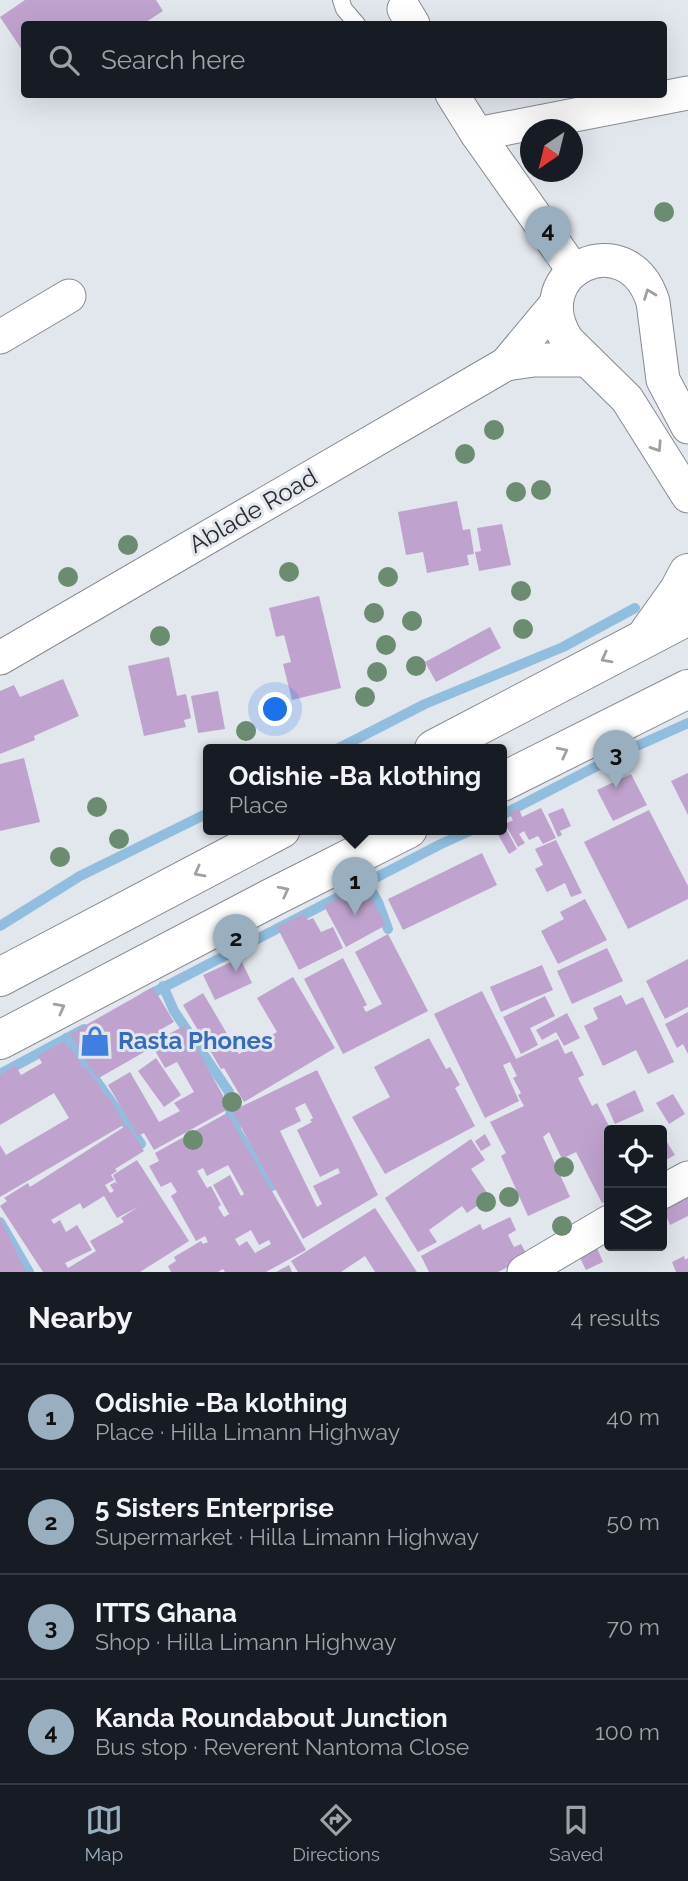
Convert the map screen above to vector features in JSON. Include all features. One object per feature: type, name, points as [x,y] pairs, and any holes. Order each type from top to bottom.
[{"type":"main road","points":[[644,638],[688,573]]},
{"type":"main road","points":[[443,744],[688,615]]},
{"type":"main road","points":[[507,780],[688,689]]},
{"type":"main road","points":[[0,977],[270,835]]},
{"type":"main road","points":[[0,1040],[396,835]]},
{"type":"street","points":[[667,97],[688,93]]},
{"type":"street","points":[[451,98],[573,271],[597,261],[609,260],[622,263],[642,278],[653,302],[663,380],[688,428]]},
{"type":"street","points":[[477,134],[662,98]]},
{"type":"street","name":"Ablade Road","points":[[0,658],[506,364],[556,304],[558,292],[573,271]]},
{"type":"street","points":[[0,337],[69,296]]},
{"type":"street","points":[[556,304],[556,317],[567,340],[627,399],[688,496]]},
{"type":"street","name":"Ablade Road","points":[[506,364],[534,360],[587,360]]},
{"type":"street","points":[[667,1189],[688,1178]]},
{"type":"street","points":[[524,1272],[604,1225]]},
{"type":"lane","points":[[341,0],[344,9],[355,21]]},
{"type":"building","points":[[25,0],[156,0],[163,11],[148,21],[21,21],[21,48],[0,17]]},
{"type":"building","points":[[457,501],[463,530],[470,529],[474,554],[467,555],[469,565],[427,573],[423,552],[406,555],[398,512]]},
{"type":"building","points":[[502,524],[511,565],[479,571],[475,552],[481,551],[477,528]]},
{"type":"building","points":[[319,596],[341,688],[292,700],[283,664],[291,662],[284,635],[276,637],[269,608]]},
{"type":"building","points":[[490,627],[501,648],[436,682],[425,662]]},
{"type":"building","points":[[169,657],[177,696],[186,694],[191,718],[184,720],[186,727],[144,736],[128,666]]},
{"type":"building","points":[[63,679],[79,716],[34,736],[35,740],[0,754],[0,691],[14,685],[20,697]]},
{"type":"building","points":[[218,691],[225,729],[198,733],[191,696]]},
{"type":"building","points":[[24,758],[40,822],[0,831],[0,764]]},
{"type":"building","points":[[688,773],[688,815],[671,781]]},
{"type":"building","points":[[631,774],[647,805],[613,821],[597,790]]},
{"type":"building","points":[[519,808],[522,817],[541,808],[556,838],[543,844],[538,836],[529,840],[524,831],[519,834],[525,843],[518,847],[507,828],[507,823],[513,820],[509,813]]},
{"type":"building","points":[[563,808],[571,826],[560,831],[562,835],[558,837],[548,814]]},
{"type":"building","points":[[649,810],[688,886],[688,899],[628,929],[584,842]]},
{"type":"building","points":[[507,831],[517,849],[509,854],[498,835],[507,835]]},
{"type":"building","points":[[556,840],[582,893],[571,897],[565,883],[547,892],[535,869],[543,865],[535,849]]},
{"type":"building","points":[[482,853],[497,885],[403,930],[388,899]]},
{"type":"building","points":[[364,884],[386,925],[346,947],[324,906]]},
{"type":"building","points":[[585,899],[607,940],[558,964],[541,931],[564,919],[560,912]]},
{"type":"building","points":[[304,914],[308,920],[313,918],[321,932],[333,927],[343,948],[299,970],[277,927]]},
{"type":"building","points":[[388,934],[428,1011],[343,1054],[304,979],[343,958],[367,1005],[363,1007],[366,1012],[382,1004],[355,952]]},
{"type":"building","points":[[607,948],[623,981],[572,1004],[557,971]]},
{"type":"building","points":[[240,958],[252,983],[215,1000],[203,975]]},
{"type":"building","points":[[688,959],[688,1007],[665,1019],[646,981]]},
{"type":"building","points":[[542,965],[553,990],[501,1012],[490,987]]},
{"type":"building","points":[[293,977],[335,1048],[244,1102],[183,1005],[203,993],[239,1054],[277,1032],[257,998]]},
{"type":"building","points":[[153,987],[174,1022],[158,1031],[164,1042],[166,1041],[163,1037],[184,1026],[230,1108],[154,1150],[144,1133],[138,1136],[108,1085],[130,1072],[159,1122],[180,1111],[174,1103],[194,1092],[177,1062],[165,1068],[153,1047],[97,1079],[70,1034]]},
{"type":"building","points":[[482,991],[516,1059],[558,1039],[565,1054],[572,1051],[584,1075],[578,1078],[592,1106],[597,1103],[608,1125],[604,1125],[604,1202],[602,1203],[576,1152],[562,1159],[549,1132],[543,1137],[570,1197],[528,1216],[501,1156],[506,1153],[490,1122],[524,1106],[513,1078],[517,1076],[510,1062],[503,1065],[519,1101],[485,1118],[434,1014]]},
{"type":"building","points":[[621,995],[626,1005],[643,997],[674,1062],[648,1074],[636,1050],[603,1066],[584,1026],[598,1019],[593,1008]]},
{"type":"building","points":[[545,996],[555,1016],[530,1028],[538,1045],[521,1054],[503,1017]]},
{"type":"building","points":[[688,1012],[688,1054],[683,1044],[677,1048],[665,1024]]},
{"type":"building","points":[[567,1013],[580,1038],[564,1046],[556,1032],[542,1040],[536,1030]]},
{"type":"building","points":[[429,1038],[446,1069],[450,1067],[460,1085],[455,1088],[475,1126],[385,1174],[352,1117],[390,1097],[374,1067]]},
{"type":"building","points":[[64,1041],[106,1097],[108,1095],[125,1124],[0,1197],[0,1145],[6,1155],[69,1118],[54,1093],[0,1125],[0,1075],[15,1065],[21,1075],[42,1063],[38,1056]]},
{"type":"building","points":[[156,1058],[181,1095],[164,1107],[138,1071]]},
{"type":"building","points":[[317,1070],[378,1195],[303,1239],[232,1111]],"holes":[[[305,1103],[313,1118],[310,1120],[312,1122],[297,1130],[320,1177],[338,1168],[340,1173],[313,1186],[322,1204],[317,1207],[280,1131],[301,1121],[295,1108]]]},
{"type":"building","points":[[635,1090],[644,1111],[615,1124],[606,1104]]},
{"type":"building","points":[[673,1094],[685,1114],[669,1124],[656,1103]]},
{"type":"building","points":[[227,1113],[306,1250],[266,1272],[225,1272],[223,1269],[218,1272],[171,1272],[168,1266],[176,1261],[174,1257],[201,1241],[203,1244],[208,1242],[205,1236],[196,1241],[171,1196],[177,1192],[171,1182],[161,1187],[149,1166],[159,1161],[155,1153]],"holes":[[[228,1165],[244,1194],[241,1196],[230,1175],[213,1185],[229,1214],[235,1211],[224,1217],[211,1186],[207,1188],[197,1171],[203,1168],[207,1176]],[[251,1230],[259,1245],[269,1240],[271,1244],[255,1253],[247,1241],[239,1246],[235,1239]]]},
{"type":"building","points":[[127,1125],[144,1151],[115,1169],[117,1171],[111,1175],[114,1180],[105,1185],[110,1193],[114,1191],[110,1185],[115,1182],[117,1184],[113,1175],[137,1160],[189,1241],[140,1272],[43,1272],[0,1206],[7,1201],[4,1198],[28,1183],[30,1187]],"holes":[[[104,1196],[117,1218],[138,1207],[121,1218],[124,1222],[90,1241],[96,1251],[68,1268],[65,1263],[92,1250],[77,1225],[66,1232],[60,1220],[54,1224],[51,1220],[80,1203],[83,1209]]]},
{"type":"building","points":[[485,1134],[491,1145],[481,1151],[475,1141]]},
{"type":"building","points":[[471,1139],[485,1160],[471,1169],[490,1197],[467,1213],[462,1206],[429,1230],[437,1242],[418,1252],[385,1198]]},
{"type":"building","points":[[667,1142],[675,1155],[667,1159]]},
{"type":"building","points":[[688,1193],[688,1216],[670,1225],[667,1204]]},
{"type":"building","points":[[375,1208],[417,1272],[375,1272],[365,1256],[341,1272],[298,1272],[291,1261]]},
{"type":"building","points":[[510,1217],[516,1230],[508,1235],[514,1247],[521,1244],[528,1257],[498,1272],[429,1272],[421,1256],[480,1224],[483,1230]]},
{"type":"building","points":[[0,1218],[26,1272],[0,1272]]},
{"type":"building","points":[[597,1248],[603,1262],[586,1270],[579,1256]]},
{"type":"building","points":[[684,1256],[685,1260],[688,1258],[688,1272],[676,1272],[672,1262]]},
{"type":"building","points":[[289,1265],[292,1272],[276,1272]]},
{"type":"waterway","points":[[347,744],[425,704],[563,647],[635,608]]},
{"type":"waterway","points":[[507,812],[628,750],[688,723]]},
{"type":"waterway","points":[[0,926],[80,876],[203,815]]},
{"type":"waterway","points":[[145,997],[461,835]]},
{"type":"waterway","points":[[367,883],[378,902],[388,929]]},
{"type":"waterway","points":[[163,986],[174,1011],[229,1092],[230,1110],[237,1132],[272,1186]]},
{"type":"waterway","points":[[0,1074],[84,1029]]},
{"type":"waterway","points":[[66,1038],[141,1144]]},
{"type":"waterway","points":[[0,1222],[29,1272]]},
{"type":"place","name":"Kanda Roundabout Junction","points":[[548,264]]},
{"type":"place","name":"ITTS Ghana","points":[[616,788]]},
{"type":"place","name":"Odishie -Ba klothing","points":[[355,915]]},
{"type":"place","name":"5 Sisters Enterprise","points":[[236,972]]},
{"type":"place","name":"Rasta Phones","points":[[95,1041]]}]
